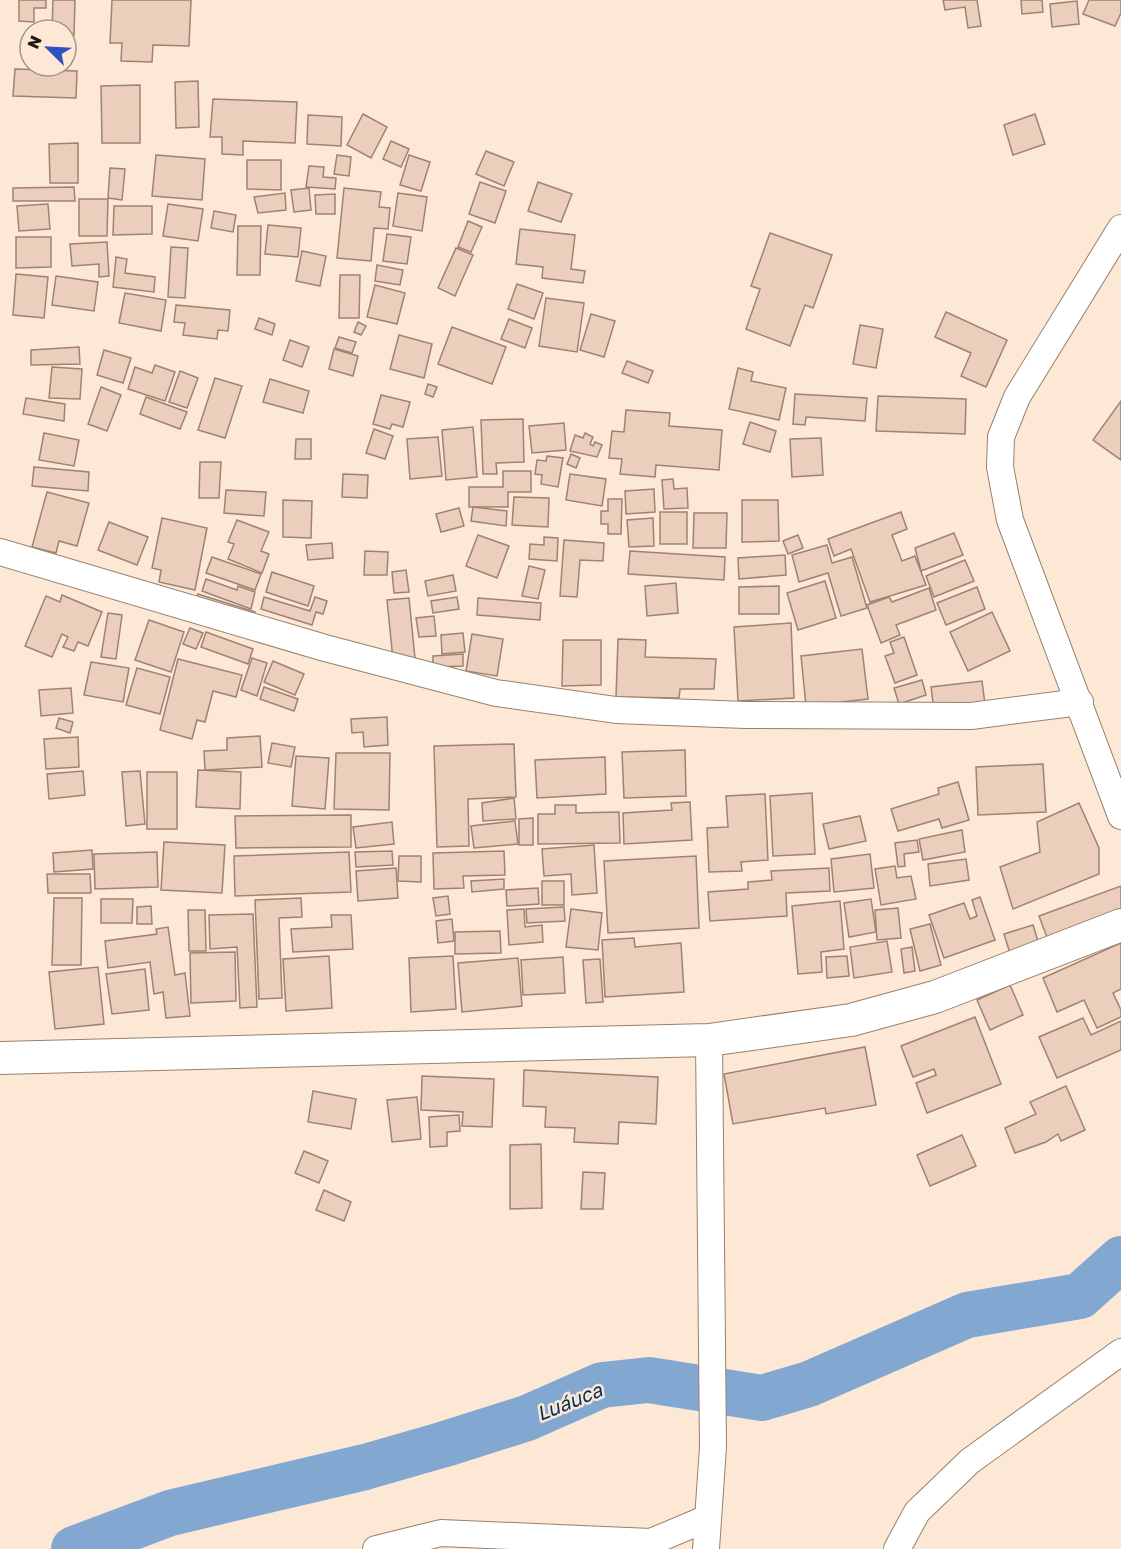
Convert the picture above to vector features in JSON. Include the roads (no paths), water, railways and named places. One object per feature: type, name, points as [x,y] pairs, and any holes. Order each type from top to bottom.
[{"type":"main road","points":[[0,1058],[710,1040],[851,1020],[935,997],[1121,925]]},
{"type":"street","points":[[1121,228],[1017,397],[1001,437],[1000,467],[1010,520],[1121,816]]},
{"type":"street","points":[[0,552],[336,651],[496,693],[605,709],[745,715],[971,716],[1080,702]]},
{"type":"street","points":[[706,1549],[713,1447],[710,1040]]},
{"type":"street","points":[[897,1549],[917,1512],[970,1461],[1121,1352]]},
{"type":"street","points":[[376,1549],[441,1533],[651,1542],[708,1518]]},
{"type":"waterway","name":"Luáuca","points":[[74,1549],[170,1513],[365,1467],[445,1444],[527,1418],[602,1385],[649,1380],[762,1398],[809,1384],[967,1315],[1080,1296],[1121,1259]]}]
